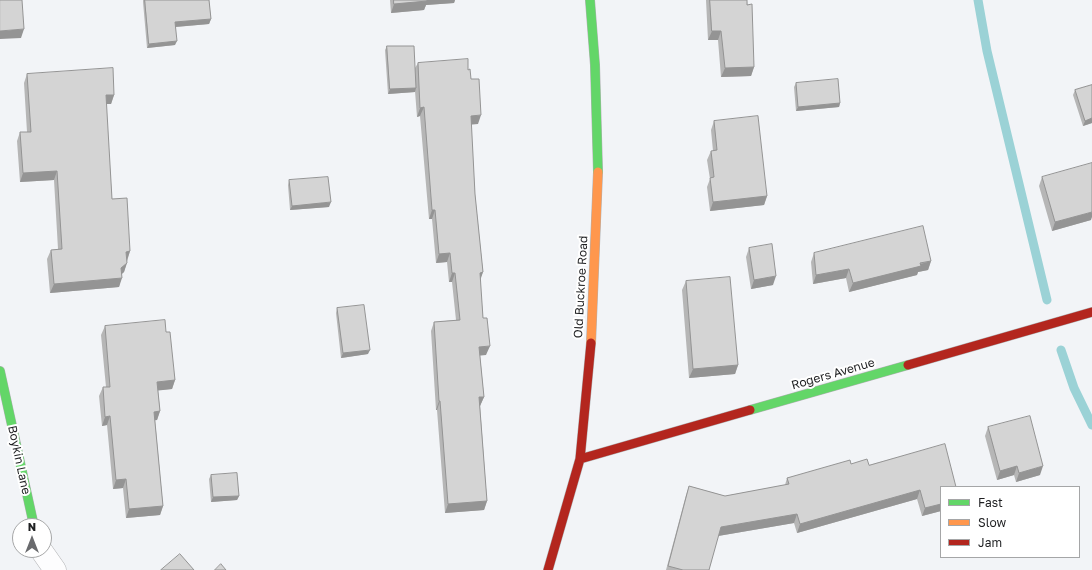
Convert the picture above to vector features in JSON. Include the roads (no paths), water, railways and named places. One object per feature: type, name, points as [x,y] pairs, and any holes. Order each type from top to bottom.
[{"type":"street","name":"Old Buckroe Road","points":[[548,570],[580,459],[592,330],[598,171],[595,65],[590,0]]},
{"type":"street","name":"Rogers Avenue","points":[[580,459],[1092,312]]},
{"type":"street","name":"Boykin Lane","points":[[0,371],[32,518]]},
{"type":"street","points":[[47,558],[55,570]]},
{"type":"waterway","points":[[978,0],[987,51],[1047,300]]},
{"type":"waterway","points":[[1061,350],[1074,388],[1092,425]]}]
